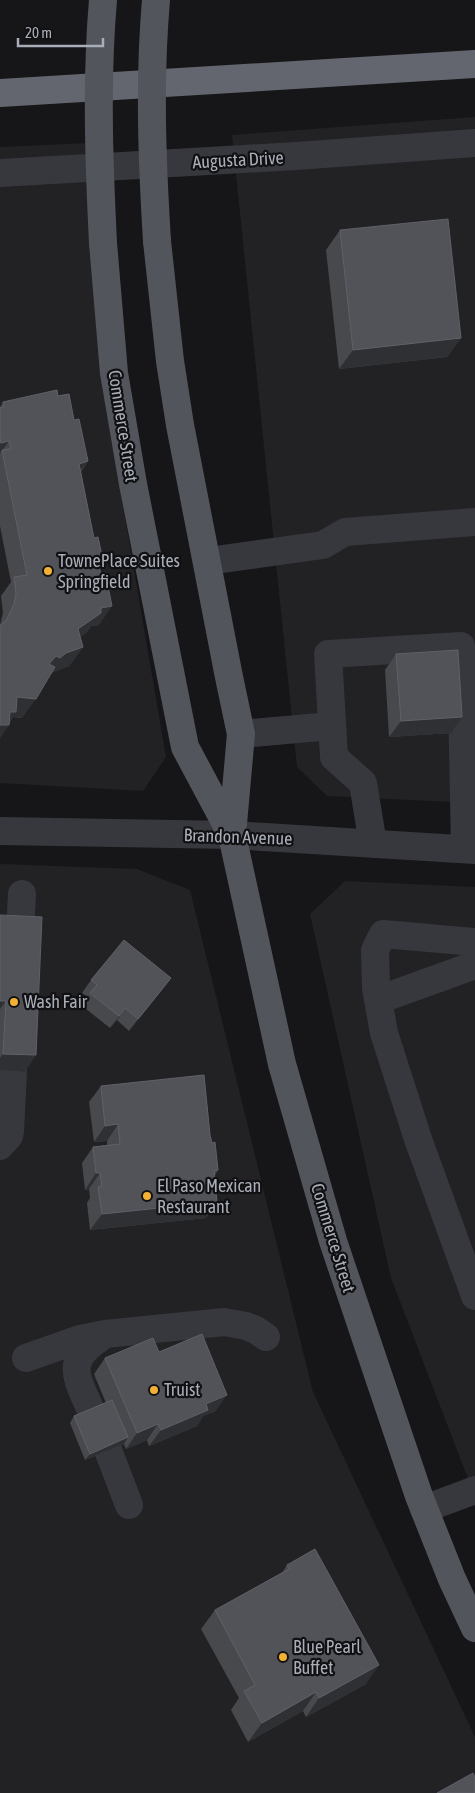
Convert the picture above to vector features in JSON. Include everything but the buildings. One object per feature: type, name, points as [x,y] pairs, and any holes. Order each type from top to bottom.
[{"type":"highway","points":[[0,93],[475,64]]},
{"type":"main road","name":"Commerce Street","points":[[103,0],[99,81],[100,177],[103,243],[114,373],[133,484],[185,747],[232,835],[282,1064],[333,1241],[424,1509],[452,1579],[475,1628]]},
{"type":"main road","name":"Commerce Street","points":[[156,0],[152,82],[153,175],[157,241],[170,361],[195,505],[242,734],[232,835]]},
{"type":"street","name":"Augusta Drive","points":[[0,173],[296,156],[475,143]]},
{"type":"street","points":[[208,561],[323,545],[345,532],[475,522]]},
{"type":"street","points":[[373,844],[363,783],[334,757],[328,654],[461,646],[470,849]]},
{"type":"street","points":[[242,734],[331,726]]},
{"type":"street","name":"Brandon Avenue","points":[[0,831],[232,835],[470,849]]},
{"type":"street","points":[[20,932],[22,894]]},
{"type":"street","points":[[475,942],[383,934],[375,950],[376,988],[384,1033],[418,1139],[475,1296]]},
{"type":"street","points":[[378,1000],[475,965]]},
{"type":"street","points":[[0,1146],[9,1136],[10,1131],[13,1071]]},
{"type":"street","points":[[26,1358],[80,1339],[105,1334],[224,1322],[246,1326],[266,1337]]},
{"type":"street","points":[[92,1413],[76,1369],[84,1349],[105,1334]]},
{"type":"street","points":[[108,1450],[128,1505]]},
{"type":"street","points":[[424,1509],[475,1490]]},
{"type":"shaded area","points":[[475,117],[475,803],[327,796],[297,767],[232,135]]},
{"type":"shaded area","points":[[89,143],[101,376],[166,757],[143,791],[0,783],[0,147]]},
{"type":"shaded area","points":[[0,864],[137,869],[190,890],[313,1392],[475,1737],[475,1793],[0,1793]]},
{"type":"shaded area","points":[[345,881],[475,887],[475,1497],[391,1278],[310,914]]},
{"type":"place","name":"TownePlace Suites Springfield","points":[[48,571]]},
{"type":"place","name":"Wash Fair","points":[[14,1002]]},
{"type":"place","name":"El Paso Mexican Restaurant","points":[[147,1196]]},
{"type":"place","name":"Truist","points":[[154,1390]]},
{"type":"place","name":"Blue Pearl Buffet","points":[[283,1657]]}]
